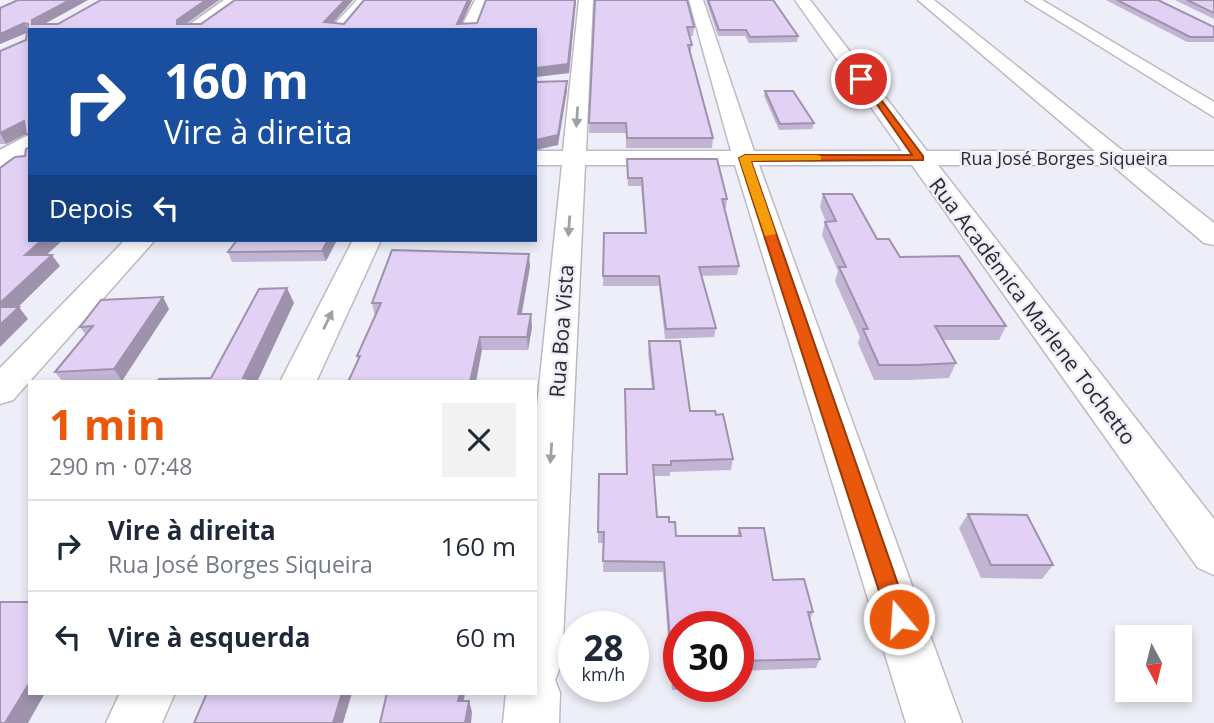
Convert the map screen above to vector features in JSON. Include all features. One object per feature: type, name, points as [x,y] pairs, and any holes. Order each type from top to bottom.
[{"type":"street","points":[[194,28],[234,0]]},
{"type":"street","points":[[339,28],[365,0]]},
{"type":"street","points":[[469,28],[482,0]]},
{"type":"street","name":"Rua Boa Vista","points":[[537,649],[586,0]]},
{"type":"street","points":[[696,0],[745,158],[934,723]]},
{"type":"street","name":"Rua Acadêmica Marlene Tochetto","points":[[802,0],[1214,554]]},
{"type":"street","points":[[925,0],[1214,237]]},
{"type":"street","points":[[1032,0],[1214,111]]},
{"type":"street","points":[[558,82],[580,82]]},
{"type":"street","points":[[9,159],[28,143]]},
{"type":"street","name":"Rua José Borges Siqueira","points":[[537,158],[1214,158]]},
{"type":"street","points":[[0,391],[139,242]]},
{"type":"street","points":[[299,380],[366,242]]},
{"type":"street","points":[[134,723],[147,695]]},
{"type":"street","points":[[531,723],[533,695]]},
{"type":"building","points":[[18,0],[70,0],[32,20],[32,24],[58,24],[101,0],[206,0],[177,20],[177,24],[201,24],[235,0],[345,0],[324,22],[344,24],[364,0],[468,0],[457,24],[477,23],[486,0],[575,0],[568,64],[537,68],[537,28],[28,28],[28,134],[24,121],[0,133],[0,51],[26,40],[28,24],[24,23],[0,34],[0,8]]},
{"type":"building","points":[[595,0],[687,0],[694,27],[687,27],[692,45],[688,45],[713,138],[627,138],[626,123],[589,123]]},
{"type":"building","points":[[708,0],[773,0],[798,36],[750,37],[746,30],[719,30]]},
{"type":"building","points":[[1117,0],[1158,0],[1214,27],[1214,37],[1190,37]]},
{"type":"building","points":[[1187,0],[1214,0],[1214,13]]},
{"type":"building","points":[[567,81],[558,135],[537,140],[537,82]]},
{"type":"building","points":[[765,91],[793,91],[814,123],[780,124]]},
{"type":"building","points":[[28,148],[28,242],[40,242],[25,255],[52,255],[0,303],[0,168],[15,157],[25,156]]},
{"type":"building","points":[[627,159],[717,159],[727,199],[722,199],[739,266],[699,267],[716,328],[666,329],[659,276],[603,276],[604,233],[646,233],[642,178],[628,178]]},
{"type":"building","points":[[823,194],[852,194],[877,239],[889,239],[900,257],[959,256],[1006,326],[935,326],[956,363],[879,365],[863,329],[868,329],[839,267],[846,267],[825,222],[836,221]]},
{"type":"building","points":[[236,242],[327,242],[322,251],[228,252]]},
{"type":"building","points":[[392,250],[529,254],[518,314],[531,314],[527,337],[480,337],[470,380],[349,380],[381,303],[372,303]]},
{"type":"building","points":[[287,288],[243,378],[248,378],[247,380],[158,380],[211,378],[259,289]]},
{"type":"building","points":[[163,297],[114,369],[55,372],[93,326],[80,327],[101,300]]},
{"type":"building","points":[[0,307],[19,307],[0,325]]},
{"type":"building","points":[[649,341],[680,341],[690,411],[715,411],[716,415],[723,414],[733,459],[671,461],[671,465],[653,465],[657,517],[669,517],[669,522],[675,522],[676,536],[741,536],[739,528],[764,528],[773,580],[804,579],[813,612],[808,612],[820,659],[754,661],[754,611],[668,611],[664,562],[603,561],[604,532],[598,532],[599,474],[627,474],[625,389],[654,389]]},
{"type":"building","points":[[968,514],[1027,515],[1053,565],[991,565]]},
{"type":"building","points":[[0,602],[28,602],[28,685],[5,723],[0,723]]},
{"type":"building","points":[[206,695],[341,695],[333,723],[194,723]]},
{"type":"building","points":[[387,695],[460,695],[458,701],[469,701],[465,723],[380,723]]},
{"type":"slow traffic","points":[[770,234],[745,158],[817,158]]},
{"type":"route","points":[[861,79],[919,158],[745,158],[899,619]]}]
